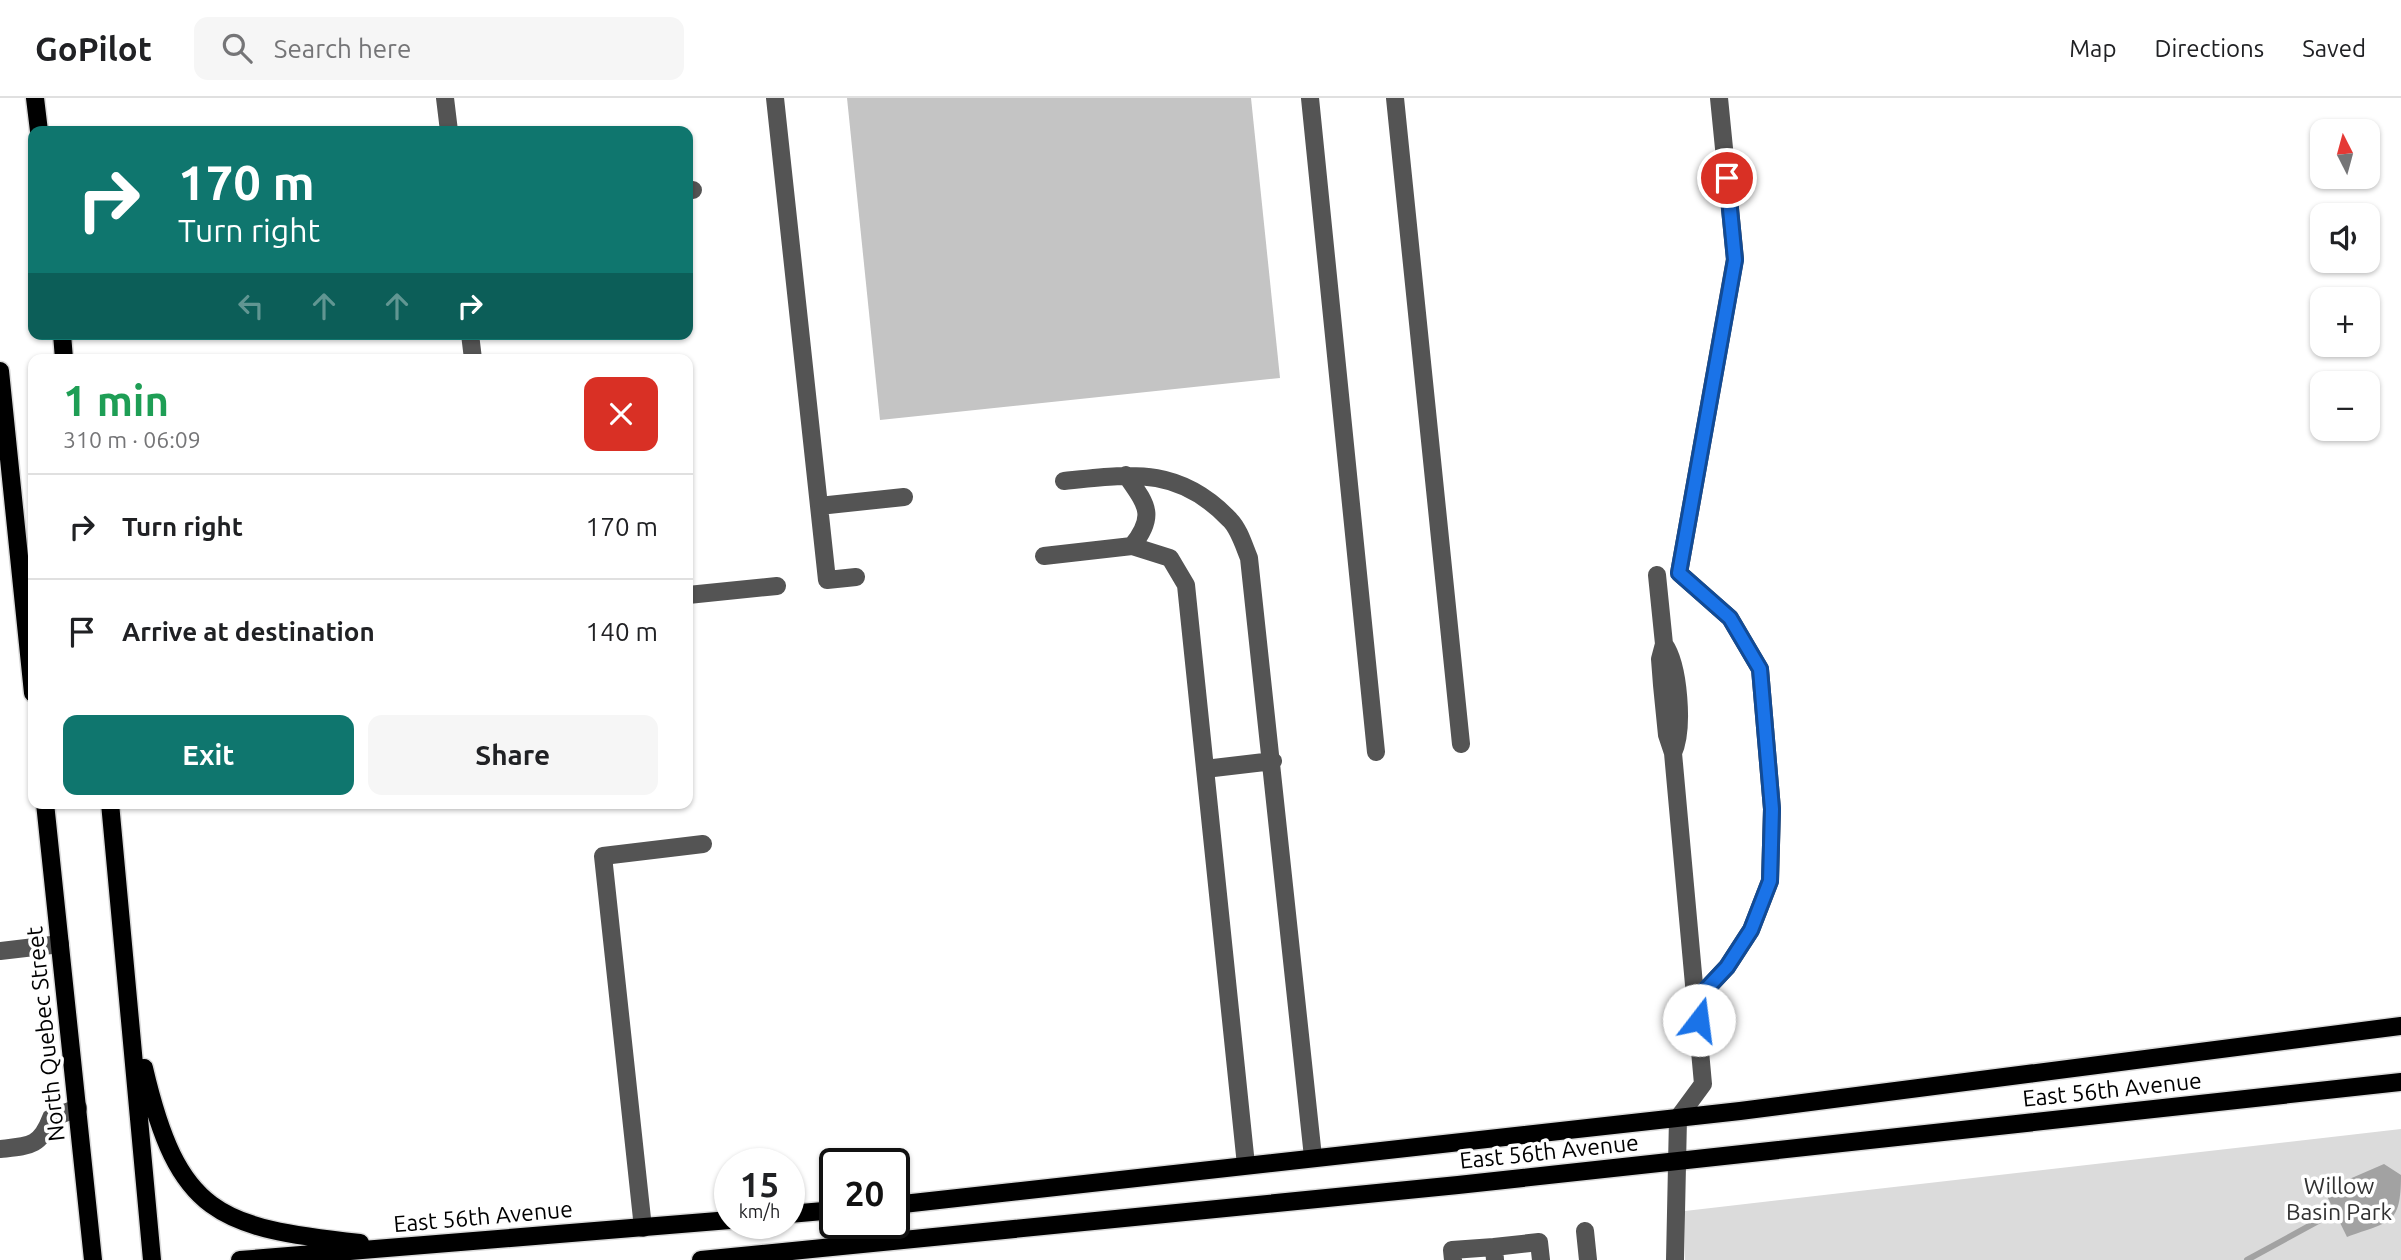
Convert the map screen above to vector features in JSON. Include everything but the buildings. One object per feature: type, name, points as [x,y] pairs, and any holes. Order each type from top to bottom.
[{"type":"main road","points":[[35,98],[38,126]]},
{"type":"main road","points":[[0,371],[6,483],[28,654]]},
{"type":"main road","name":"North Quebec Street","points":[[46,809],[93,1260]]},
{"type":"main road","points":[[111,809],[152,1260]]},
{"type":"main road","points":[[130,1009],[160,1131],[178,1169],[203,1198],[234,1219],[268,1230],[405,1247]]},
{"type":"main road","name":"East 56th Avenue","points":[[910,1203],[1678,1118],[2401,1026]]},
{"type":"main road","name":"East 56th Avenue","points":[[701,1260],[1676,1162],[2401,1082]]},
{"type":"main road","name":"East 56th Avenue","points":[[240,1260],[714,1221]]},
{"type":"street","points":[[445,98],[448,126]]},
{"type":"street","points":[[775,98],[827,580],[856,577]]},
{"type":"street","points":[[1310,98],[1376,752]]},
{"type":"street","points":[[1395,98],[1461,744]]},
{"type":"street","points":[[1697,999],[1727,967],[1751,930],[1770,881],[1772,809],[1760,669],[1730,618],[1679,573],[1735,260],[1719,98]]},
{"type":"street","points":[[1126,475],[1147,504],[1146,529],[1132,546]]},
{"type":"street","points":[[1064,481],[1126,475],[1166,478],[1197,493],[1231,521],[1249,558],[1273,761],[1313,1157]]},
{"type":"street","points":[[819,506],[904,497]]},
{"type":"street","points":[[1044,556],[1132,546],[1170,558],[1186,585],[1246,1165]]},
{"type":"street","points":[[1657,576],[1664,644],[1660,659],[1662,685],[1667,735],[1673,753],[1703,1084],[1678,1118],[1675,1260]]},
{"type":"street","points":[[693,594],[778,586]]},
{"type":"street","points":[[1205,769],[1273,761]]},
{"type":"street","points":[[643,1228],[603,856],[703,844]]},
{"type":"street","points":[[0,951],[60,944]]},
{"type":"street","points":[[0,1149],[27,1146],[44,1136],[51,1118],[78,1108]]},
{"type":"street","points":[[1586,1231],[1588,1260]]},
{"type":"street","points":[[1453,1260],[1452,1250],[1494,1253],[1539,1242],[1541,1260]]},
{"type":"green space","name":"Willow Basin Park","points":[[2401,1129],[2401,1260],[1685,1260],[1685,1211]]},
{"type":"shaded area","points":[[2384,1164],[2401,1175],[2399,1204],[2395,1213],[2383,1224],[2347,1237],[2324,1190]]},
{"type":"waterway","points":[[2247,1260],[2342,1208]]},
{"type":"route","points":[[1699,1020],[1697,999],[1727,967],[1751,930],[1770,881],[1772,809],[1760,669],[1730,618],[1679,573],[1701,438],[1726,323],[1735,260],[1727,178]]}]
